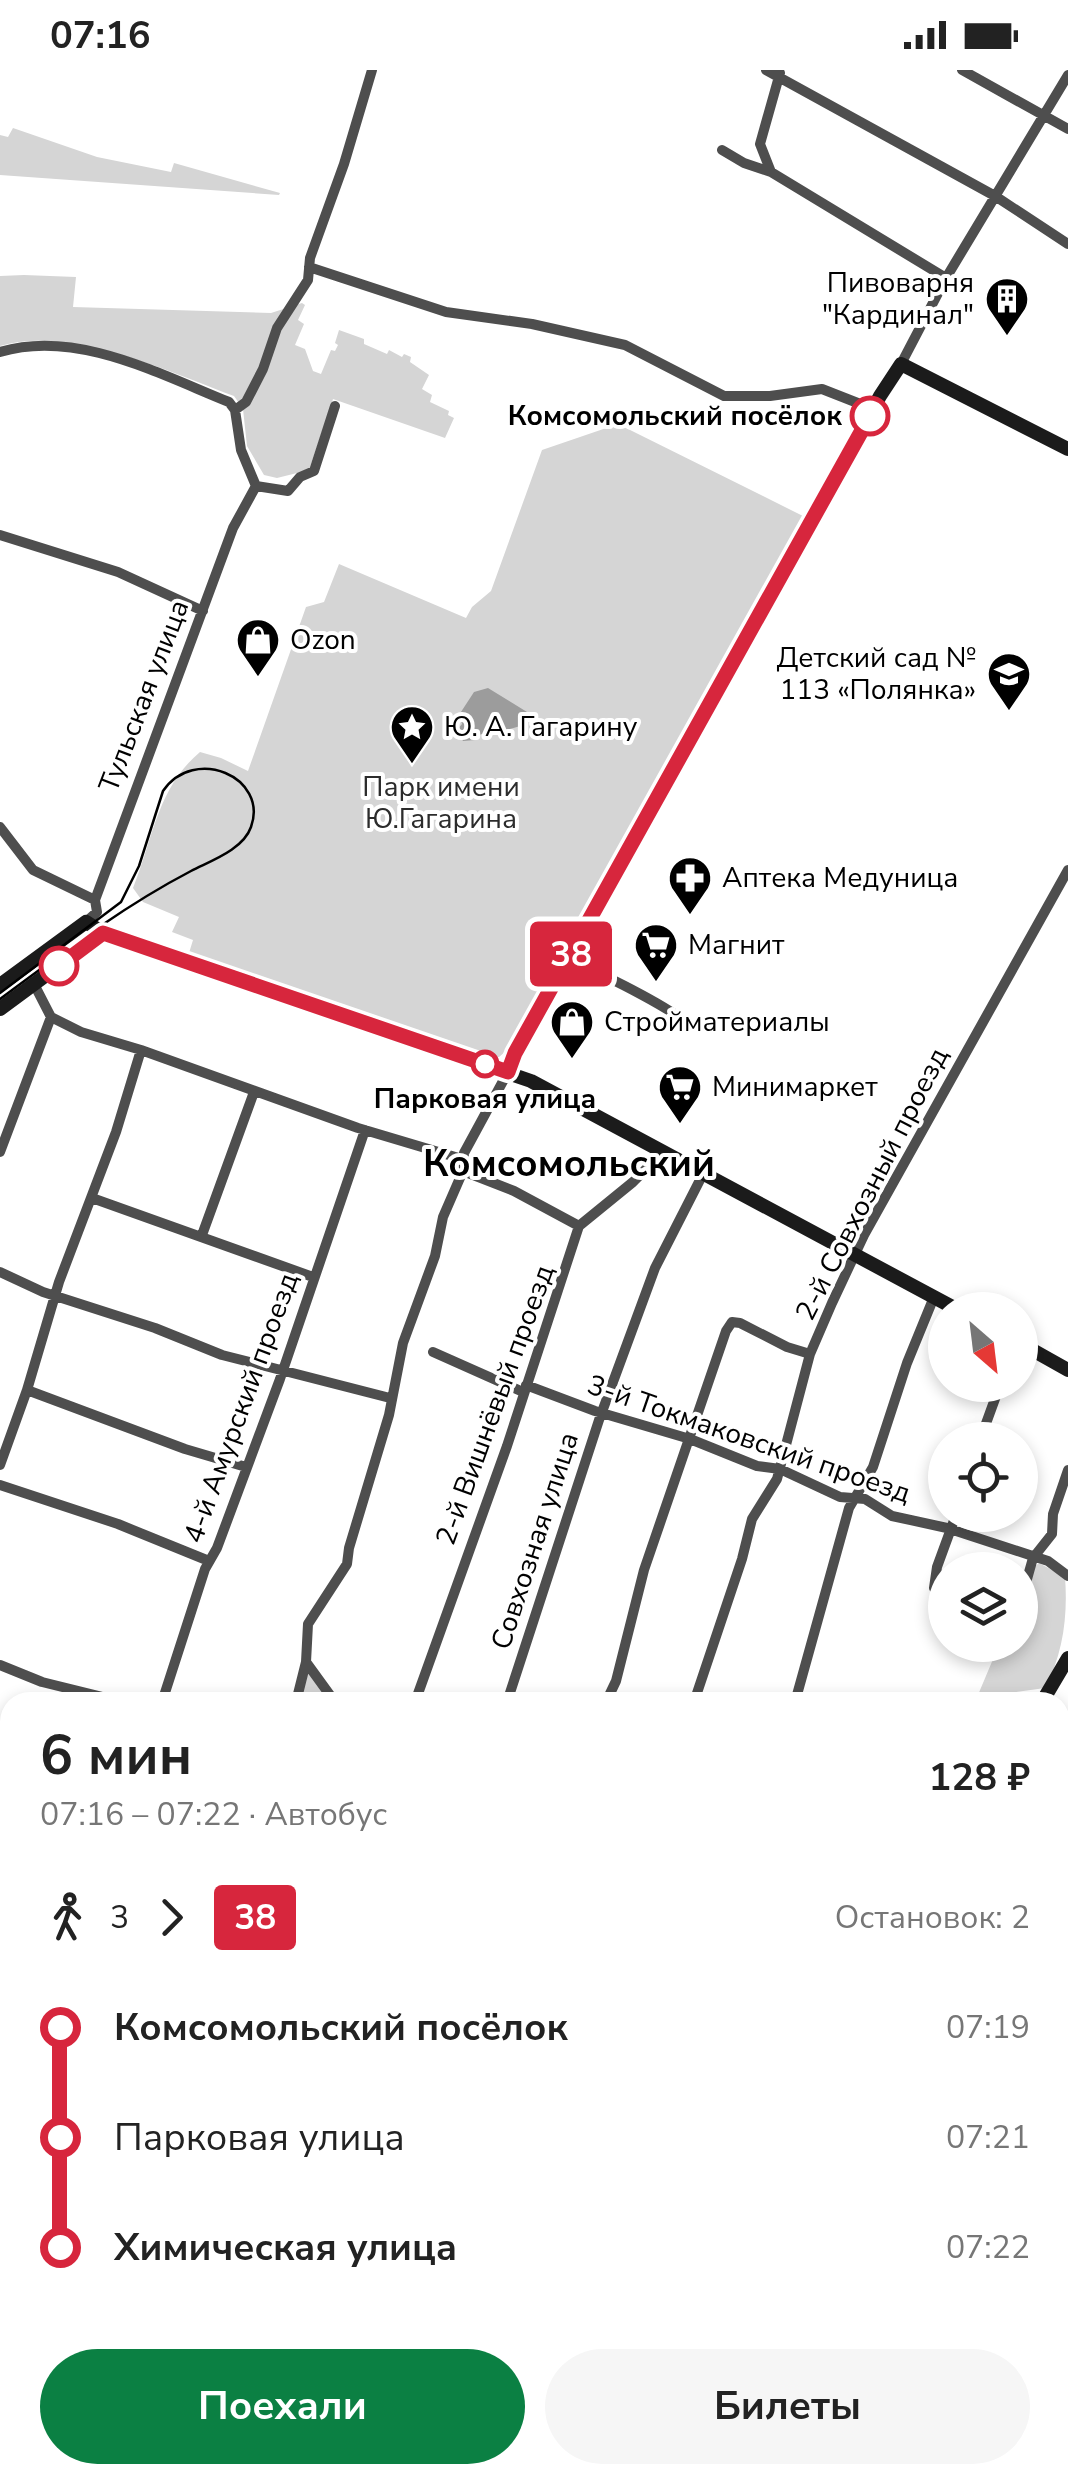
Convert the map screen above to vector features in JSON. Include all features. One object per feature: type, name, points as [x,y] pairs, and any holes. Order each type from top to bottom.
[{"type":"street","points":[[235,410],[246,402],[263,370],[277,328],[308,280],[372,70]]},
{"type":"street","points":[[766,70],[780,72],[995,196],[1068,244]]},
{"type":"street","points":[[962,70],[1068,129]]},
{"type":"street","points":[[771,172],[760,144],[780,72]]},
{"type":"street","points":[[298,1692],[306,1662],[308,1624],[347,1564],[416,1302],[434,1256],[443,1217],[515,1053],[946,278],[1068,76]]},
{"type":"street","points":[[722,150],[771,172],[946,278]]},
{"type":"street","points":[[309,267],[446,312],[532,324],[625,344],[724,396],[770,396],[822,389],[873,409]]},
{"type":"street","points":[[0,352],[54,344],[138,364],[229,402],[235,410],[241,450],[256,486],[288,491],[314,471],[335,406]]},
{"type":"street","points":[[901,364],[1068,449]]},
{"type":"street","name":"Тульская улица","points":[[86,922],[97,912],[95,900],[233,528],[256,486]]},
{"type":"street","points":[[0,535],[118,572],[203,611]]},
{"type":"street","points":[[0,827],[33,870],[95,900]]},
{"type":"street","name":"2-й Совхозный проезд","points":[[697,1692],[752,1519],[780,1469],[810,1354],[856,1254],[1068,870]]},
{"type":"street","points":[[0,984],[86,922],[103,933],[508,1072],[928,1295]]},
{"type":"street","points":[[0,1009],[103,933]]},
{"type":"street","points":[[566,964],[587,969],[634,992],[681,1017],[686,1024]]},
{"type":"street","points":[[34,984],[51,1018],[80,1032],[141,1050],[463,1165],[579,1226],[633,1182],[658,1149]]},
{"type":"street","points":[[0,1152],[51,1018]]},
{"type":"street","points":[[0,1466],[141,1050]]},
{"type":"street","points":[[202,1235],[254,1092]]},
{"type":"street","name":"4-й Амурский проезд","points":[[165,1692],[209,1560],[282,1369],[365,1130]]},
{"type":"street","name":"Совхозная улица","points":[[509,1692],[655,1268],[703,1174]]},
{"type":"street","points":[[92,1198],[314,1276]]},
{"type":"street","name":"2-й Вишнёвый проезд","points":[[419,1692],[567,1273],[579,1226]]},
{"type":"street","points":[[0,1272],[222,1356],[390,1398]]},
{"type":"street","points":[[798,1692],[849,1508],[872,1466],[928,1313]]},
{"type":"street","points":[[611,1692],[644,1570],[705,1386],[732,1322],[810,1354]]},
{"type":"street","name":"3-й Токмаковский проезд","points":[[433,1352],[524,1389],[690,1439],[757,1466],[780,1469],[840,1497],[858,1497],[892,1516],[928,1523]]},
{"type":"street","points":[[1038,1353],[1068,1370]]},
{"type":"street","points":[[27,1390],[246,1466]]},
{"type":"street","points":[[1038,1552],[1052,1534],[1053,1514],[1068,1470]]},
{"type":"street","points":[[0,1485],[118,1524],[209,1560]]},
{"type":"street","name":"3-й Токмаковский проезд","points":[[958,1532],[1016,1552]]},
{"type":"street","name":"3-й Токмаковский проезд","points":[[1038,1559],[1048,1561],[1068,1576]]},
{"type":"street","points":[[1048,1692],[1068,1658]]},
{"type":"street","points":[[306,1662],[328,1692]]},
{"type":"street","points":[[0,1666],[82,1692]]},
{"type":"green space","points":[[13,128],[97,157],[171,172],[174,163],[280,193],[0,175],[0,135],[8,137]]},
{"type":"green space","points":[[0,276],[76,277],[73,307],[271,313],[302,303],[305,305],[298,320],[304,324],[295,345],[305,349],[313,371],[321,374],[331,350],[335,351],[338,345],[335,343],[339,330],[364,339],[364,344],[387,354],[389,350],[411,357],[410,362],[429,375],[422,389],[432,395],[430,402],[449,411],[448,415],[454,418],[445,438],[333,399],[309,470],[277,478],[264,475],[247,446],[243,409],[234,396],[150,364],[87,346],[27,341],[0,346]]},
{"type":"green space","name":"Парк имени Ю.Гагарина","points":[[618,424],[807,518],[513,1045],[499,1057],[490,1058],[189,953],[193,940],[172,932],[179,917],[143,902],[133,888],[158,815],[174,782],[200,752],[248,771],[306,607],[324,602],[339,564],[466,618],[472,607],[491,591],[542,450]]},
{"type":"green space","points":[[1038,1564],[1065,1577],[1063,1634],[1045,1688],[979,1692],[992,1662],[1038,1662]]},
{"type":"green space","points":[[308,1672],[323,1692],[303,1692]]},
{"type":"shaded area","points":[[488,688],[527,712],[530,718],[527,724],[463,741],[457,730],[462,724],[459,715],[474,692]]},
{"type":"tram line","points":[[0,993],[121,902],[139,866],[163,791],[176,777],[192,770],[209,769],[239,782],[254,809],[251,827],[241,842],[117,915],[0,999]]},
{"type":"bus line","name":"38","points":[[59,966],[103,933],[508,1072],[515,1053],[870,416]]},
{"type":"place","name":"Пивоварня \"Кардинал\"","points":[[1007,337]]},
{"type":"place","name":"Комсомольский посёлок","points":[[870,416]]},
{"type":"place","name":"Ozon","points":[[258,678]]},
{"type":"place","name":"Детский сад № 113 «Полянка»","points":[[1009,712]]},
{"type":"place","name":"Ю. А. Гагарину","points":[[412,765]]},
{"type":"place","name":"Аптека Медуница","points":[[690,916]]},
{"type":"place","name":"Магнит","points":[[656,983]]},
{"type":"place","name":"Стройматериалы","points":[[572,1060]]},
{"type":"place","name":"Парковая улица","points":[[485,1064]]},
{"type":"place","name":"Минимаркет","points":[[680,1125]]},
{"type":"district","name":"Комсомольский","points":[[569,1163]]}]
